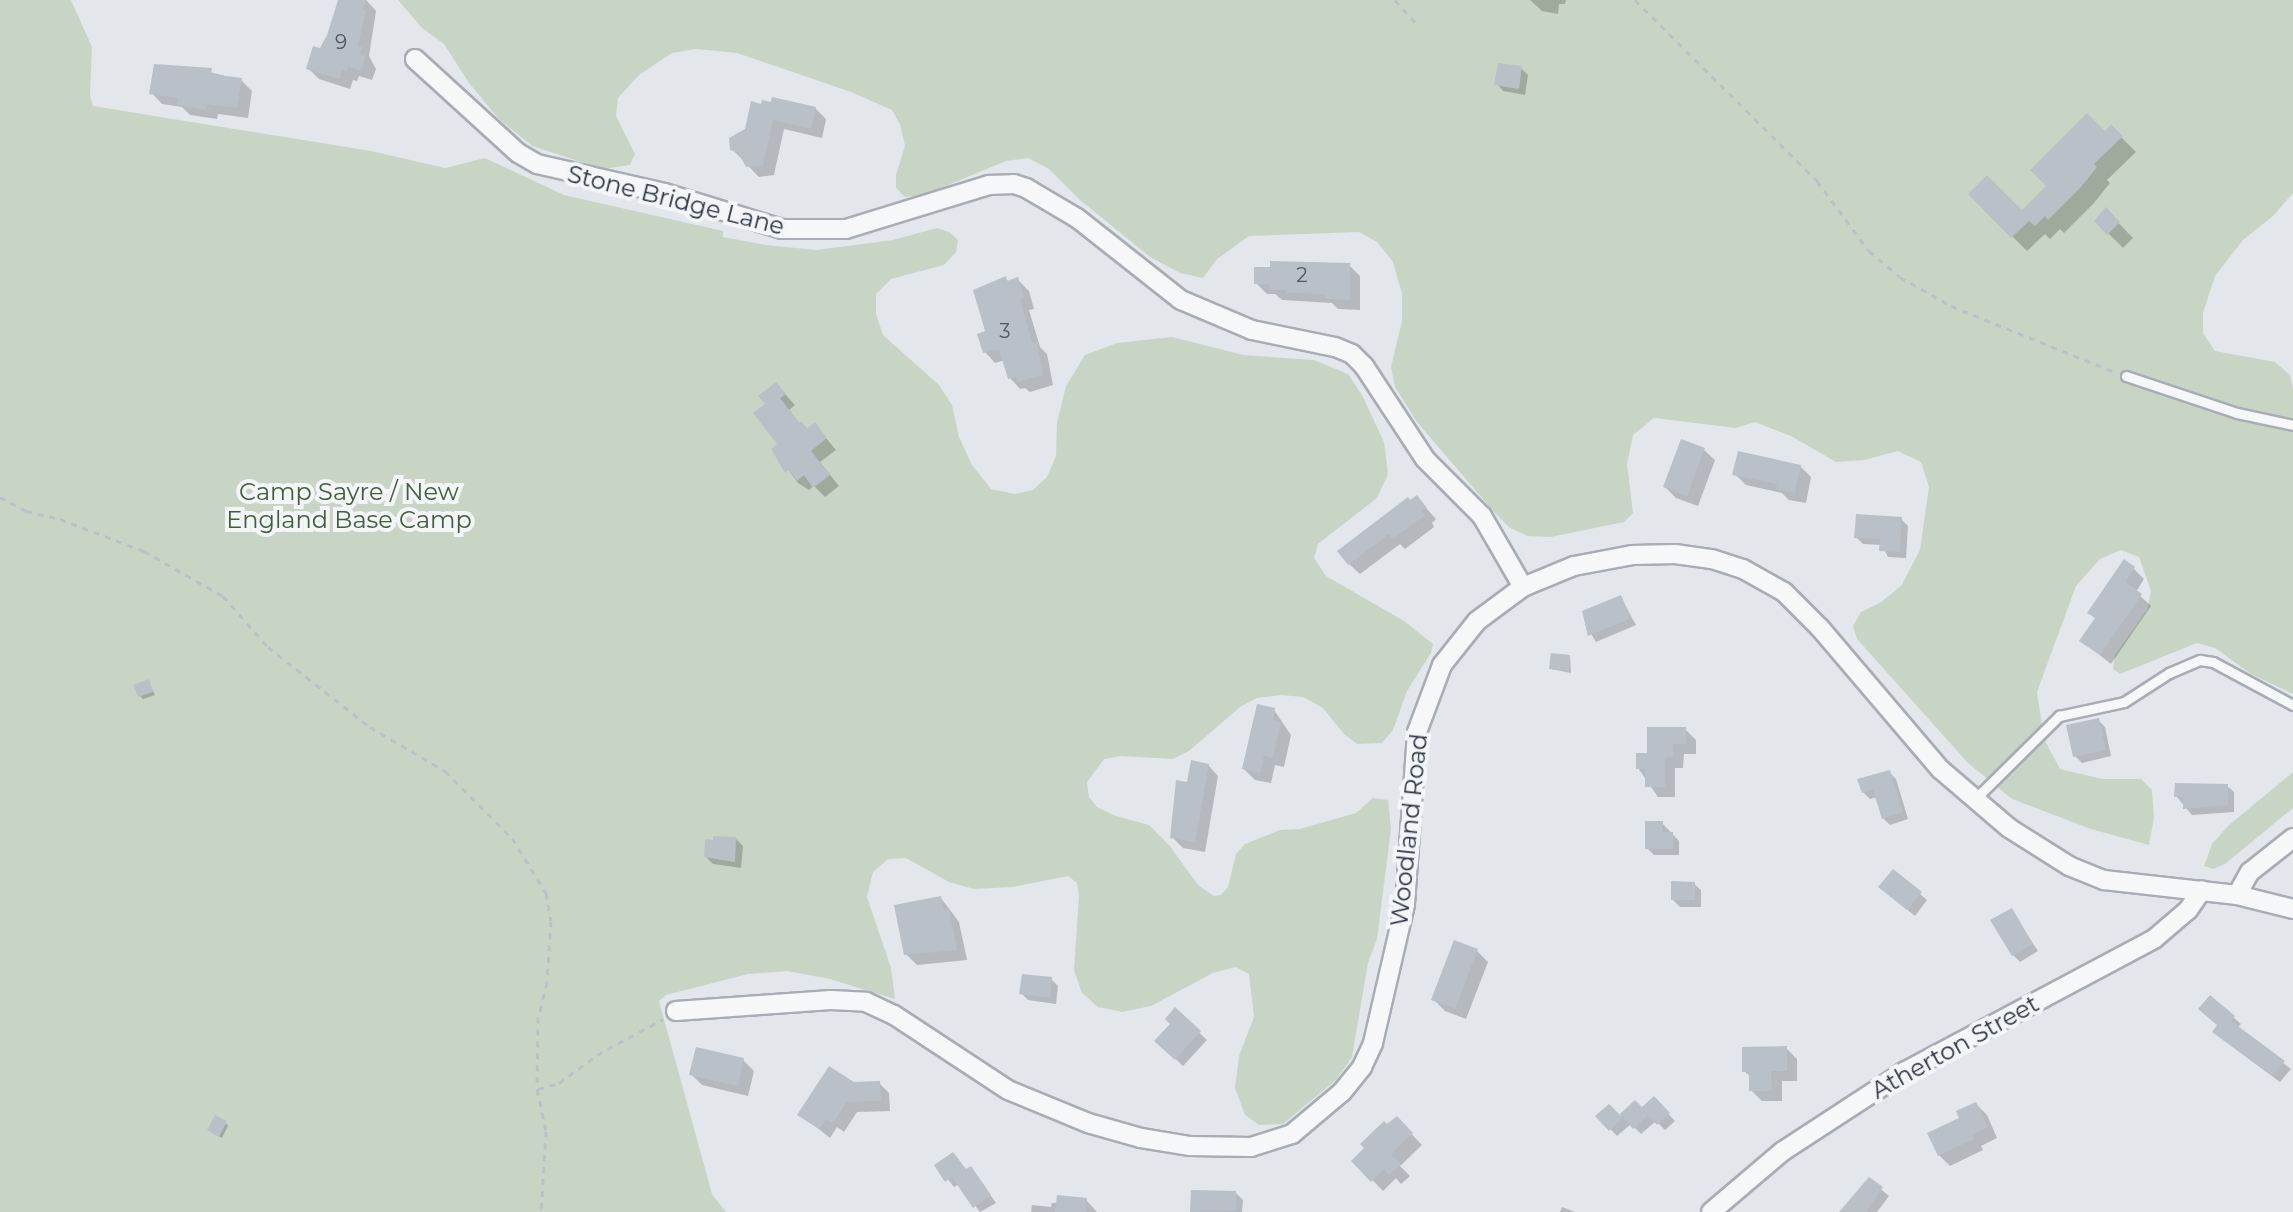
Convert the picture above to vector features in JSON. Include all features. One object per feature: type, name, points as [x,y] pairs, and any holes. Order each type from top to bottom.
[{"type":"street","name":"Stone Bridge Lane","points":[[415,59],[507,143],[537,164],[657,190],[774,227],[814,232],[846,229],[989,185],[1014,184],[1026,188],[1077,218],[1181,300],[1252,330],[1335,347],[1352,354],[1364,366],[1425,459],[1482,516],[1523,587]]},
{"type":"street","name":"Woodland Road","points":[[676,1011],[831,1000],[866,1002],[894,1015],[1008,1090],[1088,1123],[1190,1146],[1251,1147],[1292,1134],[1342,1092],[1362,1067],[1373,1043],[1405,904],[1415,749],[1433,682],[1464,635],[1491,609],[1523,587],[1574,566],[1632,555],[1693,555],[1728,563],[1784,592],[1808,614],[1911,739],[1974,800],[2039,848],[2087,874],[2124,883],[2237,895],[2293,909]]},
{"type":"street","points":[[2237,895],[2250,872],[2293,838]]},
{"type":"street","name":"Atherton Street","points":[[1711,1212],[1774,1158],[1904,1072],[2154,939],[2188,910],[2202,890]]},
{"type":"lane","points":[[2126,376],[2237,413],[2293,425]]},
{"type":"lane","points":[[1974,800],[2059,716],[2124,702],[2169,673],[2200,660],[2213,662],[2293,705]]},
{"type":"path","points":[[1395,0],[1415,22]]},
{"type":"path","points":[[1635,0],[1817,181],[1869,251],[1900,277],[1951,306],[2126,376]]},
{"type":"path","points":[[0,497],[26,511],[60,519],[144,551],[223,596],[268,647],[370,727],[445,771],[512,838],[546,893],[551,921],[547,982],[538,1017],[537,1089],[546,1131],[541,1212]]},
{"type":"path","points":[[537,1089],[559,1083],[597,1055],[676,1011]]},
{"type":"green space","name":"Camp Sayre / New England Base Camp","points":[[0,0],[71,0],[92,47],[90,95],[93,106],[371,151],[445,168],[485,158],[564,195],[723,231],[723,237],[766,245],[816,250],[893,240],[937,228],[949,232],[958,240],[956,252],[944,265],[891,279],[876,294],[876,314],[883,335],[939,385],[952,405],[959,437],[972,465],[991,489],[1015,494],[1033,490],[1047,477],[1056,456],[1057,423],[1066,386],[1085,355],[1117,343],[1172,337],[1243,355],[1314,360],[1348,374],[1362,395],[1384,442],[1388,474],[1377,498],[1318,544],[1314,558],[1326,576],[1404,621],[1433,644],[1431,653],[1407,691],[1393,730],[1382,743],[1357,744],[1344,734],[1323,708],[1303,697],[1281,695],[1257,698],[1240,707],[1189,751],[1173,759],[1121,756],[1104,759],[1087,782],[1089,797],[1097,807],[1149,825],[1169,845],[1198,885],[1214,896],[1221,895],[1228,887],[1236,854],[1245,844],[1280,830],[1300,829],[1356,813],[1373,798],[1388,800],[1391,829],[1377,939],[1368,963],[1352,1057],[1336,1080],[1283,1124],[1259,1125],[1245,1115],[1235,1088],[1239,1056],[1254,1017],[1249,974],[1236,967],[1213,973],[1151,1006],[1122,1012],[1098,1007],[1082,993],[1074,970],[1079,896],[1077,883],[1068,876],[1012,887],[974,889],[949,882],[906,858],[888,859],[873,872],[867,897],[891,968],[895,999],[830,979],[787,971],[748,974],[666,995],[659,1001],[712,1194],[726,1212],[0,1212]]},
{"type":"green space","points":[[398,0],[2293,0],[2293,193],[2273,216],[2243,240],[2215,276],[2203,313],[2203,333],[2215,351],[2275,362],[2290,375],[2293,390],[2293,694],[2251,674],[2215,648],[2197,643],[2120,674],[2113,669],[2115,655],[2147,610],[2151,591],[2139,557],[2121,550],[2100,559],[2076,586],[2037,692],[2044,739],[2060,769],[2102,779],[2141,779],[2152,790],[2154,818],[2149,845],[2091,829],[2012,799],[1968,763],[1857,639],[1853,626],[1861,612],[1880,603],[1901,586],[1920,550],[1929,487],[1921,462],[1898,451],[1864,460],[1836,462],[1791,436],[1755,422],[1736,428],[1654,418],[1633,435],[1627,464],[1633,513],[1624,522],[1550,537],[1528,536],[1510,528],[1494,512],[1417,422],[1395,387],[1391,367],[1402,321],[1402,294],[1393,262],[1377,242],[1359,232],[1249,236],[1217,259],[1203,278],[1180,273],[1150,257],[1080,200],[1049,169],[1028,158],[1006,161],[924,195],[905,197],[896,188],[896,175],[905,146],[900,124],[892,110],[851,92],[737,53],[696,49],[672,53],[639,75],[618,98],[616,116],[635,154],[630,165],[603,169],[532,146],[499,119],[469,83],[444,44],[422,28]]},
{"type":"green space","points":[[2293,772],[2293,808],[2225,864],[2213,869],[2204,866],[2212,844],[2228,826]]},
{"type":"building","points":[[338,0],[366,0],[358,46],[362,47],[360,55],[366,56],[361,71],[348,67],[347,71],[342,70],[339,79],[306,69],[313,46],[320,48],[327,35]]},
{"type":"building","points":[[1498,63],[1522,66],[1519,89],[1494,85]]},
{"type":"building","points":[[154,64],[212,68],[211,74],[242,78],[237,108],[207,104],[206,110],[177,105],[178,98],[149,94]]},
{"type":"building","points":[[772,97],[816,107],[811,129],[773,120],[763,165],[746,167],[738,152],[730,150],[729,138],[745,129],[751,101],[761,104],[762,100],[771,102]]},
{"type":"building","points":[[2087,113],[2105,131],[2111,124],[2123,136],[2094,164],[2097,167],[2080,188],[2048,220],[2045,216],[2035,226],[2029,221],[2011,238],[1968,194],[1987,175],[2022,210],[2046,186],[2030,170]]},
{"type":"building","points":[[2106,207],[2120,222],[2107,235],[2094,221]]},
{"type":"building","points":[[1270,261],[1350,263],[1350,300],[1325,299],[1325,294],[1269,290],[1269,284],[1254,284],[1254,267],[1270,267]]},
{"type":"building","points":[[1006,276],[1007,281],[1018,277],[1024,298],[1020,299],[1032,342],[1037,341],[1043,375],[1017,382],[1016,377],[1008,379],[999,349],[983,353],[977,334],[985,331],[973,290]]},
{"type":"building","points":[[776,382],[786,394],[780,398],[799,423],[801,421],[807,428],[815,422],[827,438],[811,451],[830,475],[813,488],[804,475],[797,481],[789,470],[785,473],[771,449],[777,444],[753,413],[765,404],[758,396]]},
{"type":"building","points":[[1681,439],[1705,448],[1687,496],[1663,487]]},
{"type":"building","points":[[1738,451],[1801,465],[1795,493],[1776,489],[1777,484],[1732,475]]},
{"type":"building","points":[[1417,495],[1427,508],[1422,511],[1425,515],[1393,539],[1389,534],[1348,565],[1337,551],[1408,497],[1410,500]]},
{"type":"building","points":[[1856,514],[1902,517],[1900,552],[1879,551],[1880,539],[1854,538]]},
{"type":"building","points":[[2124,559],[2135,567],[2125,582],[2142,594],[2100,655],[2079,641],[2095,618],[2087,613]]},
{"type":"building","points":[[1621,595],[1631,618],[1588,636],[1582,611]]},
{"type":"building","points":[[1551,653],[1570,655],[1569,671],[1549,669]]},
{"type":"building","points":[[149,679],[153,692],[138,697],[133,685]]},
{"type":"building","points":[[1257,704],[1275,708],[1273,720],[1281,722],[1273,758],[1264,756],[1260,773],[1242,769]]},
{"type":"building","points":[[2099,718],[2106,750],[2073,757],[2066,725]]},
{"type":"building","points":[[1647,727],[1686,727],[1686,744],[1673,744],[1673,757],[1665,758],[1665,787],[1645,787],[1645,769],[1636,769],[1636,753],[1647,753]]},
{"type":"building","points":[[1191,760],[1209,764],[1195,842],[1170,838],[1176,780],[1187,782]]},
{"type":"building","points":[[1890,770],[1903,812],[1882,819],[1873,790],[1862,793],[1857,779]]},
{"type":"building","points":[[2175,783],[2228,784],[2228,805],[2183,809],[2183,797],[2174,797]]},
{"type":"building","points":[[1645,821],[1663,821],[1663,832],[1673,832],[1673,849],[1645,849]]},
{"type":"building","points":[[713,836],[736,837],[735,862],[704,857],[705,839],[713,840]]},
{"type":"building","points":[[1893,869],[1922,892],[1907,910],[1878,887]]},
{"type":"building","points":[[1671,881],[1695,882],[1695,900],[1671,900]]},
{"type":"building","points":[[941,896],[944,910],[949,909],[957,950],[904,955],[894,905]]},
{"type":"building","points":[[2012,908],[2033,944],[2012,956],[1990,920]]},
{"type":"building","points":[[1454,940],[1478,949],[1455,1009],[1431,1000]]},
{"type":"building","points":[[1022,974],[1052,977],[1050,998],[1019,994]]},
{"type":"building","points":[[2210,995],[2235,1016],[2231,1021],[2285,1061],[2272,1076],[2212,1032],[2217,1025],[2198,1009]]},
{"type":"building","points":[[1175,1007],[1201,1031],[1175,1060],[1154,1041],[1170,1024],[1165,1019]]},
{"type":"building","points":[[1787,1046],[1787,1071],[1771,1071],[1772,1091],[1749,1091],[1749,1072],[1742,1072],[1742,1047]]},
{"type":"building","points":[[696,1047],[744,1058],[738,1086],[689,1075]]},
{"type":"building","points":[[829,1066],[854,1082],[880,1081],[881,1101],[847,1102],[833,1123],[826,1119],[819,1129],[797,1115]]},
{"type":"building","points":[[1654,1096],[1670,1113],[1657,1125],[1648,1115],[1633,1129],[1620,1114],[1635,1100],[1642,1107]]},
{"type":"building","points":[[1976,1102],[1988,1127],[1972,1135],[1974,1139],[1938,1156],[1927,1133],[1959,1118],[1956,1111]]},
{"type":"building","points":[[1609,1104],[1623,1118],[1609,1131],[1595,1116]]},
{"type":"building","points":[[215,1115],[227,1121],[219,1137],[207,1130]]},
{"type":"building","points":[[1397,1116],[1413,1133],[1391,1154],[1401,1164],[1389,1175],[1384,1169],[1371,1182],[1351,1161],[1364,1148],[1360,1144],[1384,1121],[1387,1124]]},
{"type":"building","points":[[953,1152],[966,1169],[971,1166],[991,1195],[973,1208],[952,1177],[945,1182],[934,1165]]},
{"type":"building","points":[[1869,1177],[1883,1187],[1866,1212],[1839,1212]]},
{"type":"building","points":[[1191,1190],[1236,1191],[1236,1211],[1190,1212]]},
{"type":"building","points":[[1057,1195],[1087,1198],[1086,1212],[1055,1212]]}]
